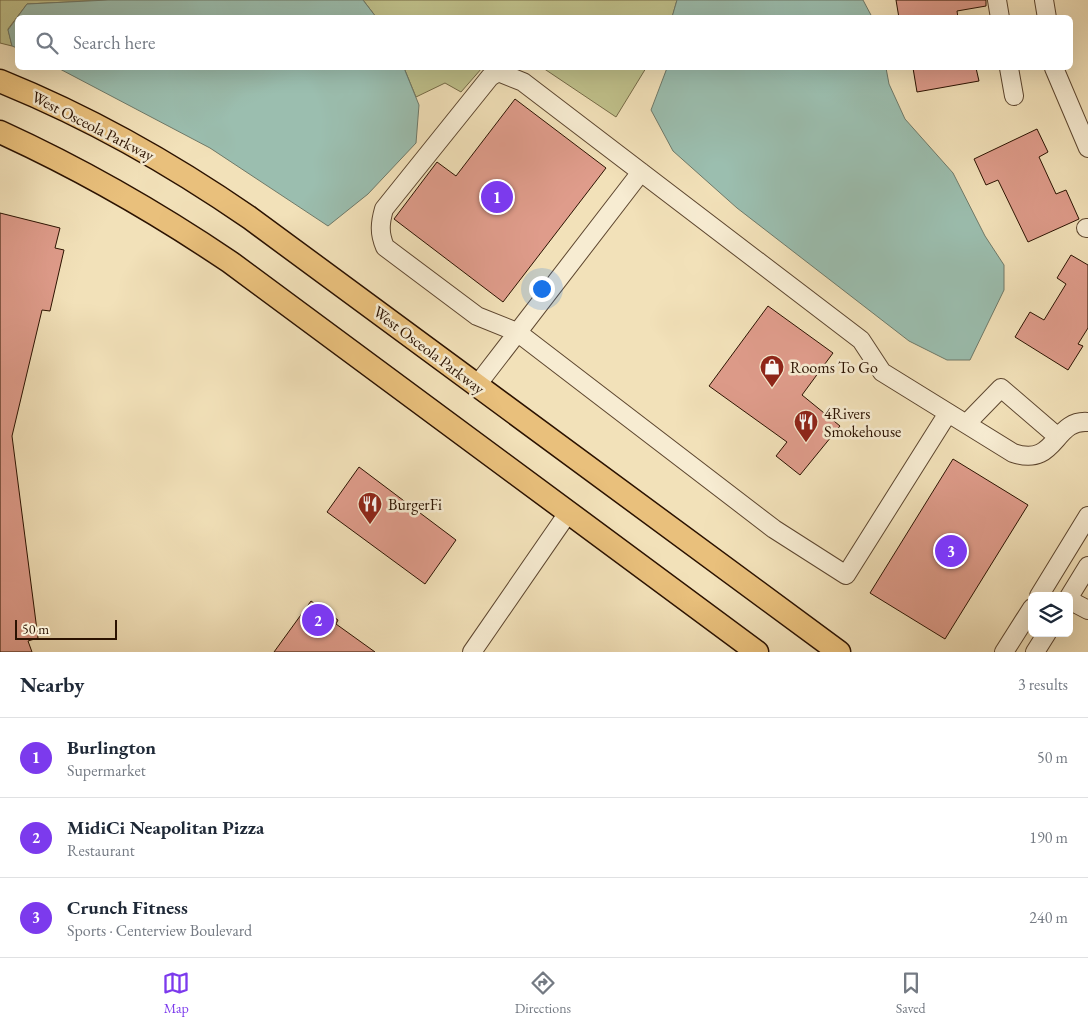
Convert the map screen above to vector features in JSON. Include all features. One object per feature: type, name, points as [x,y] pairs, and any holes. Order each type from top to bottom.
[{"type":"main road","name":"West Osceola Parkway","points":[[0,81],[72,113],[130,142],[198,182],[258,224],[839,652]]},
{"type":"main road","points":[[0,132],[114,188],[169,221],[223,257],[757,652]]},
{"type":"street","points":[[997,0],[1000,15]]},
{"type":"street","points":[[1044,0],[1046,15]]},
{"type":"street","points":[[1009,70],[1014,96]]},
{"type":"street","points":[[1055,70],[1088,148]]},
{"type":"street","points":[[948,413],[846,575],[774,529],[517,332],[477,316],[385,247],[380,235],[380,221],[384,209],[490,77],[498,72],[523,82],[861,340],[882,372],[1013,453],[1024,457],[1035,457],[1044,452],[1072,425],[1081,421],[1088,422]]},
{"type":"street","points":[[477,385],[641,172]]},
{"type":"street","points":[[966,424],[1001,388],[1058,437]]},
{"type":"street","points":[[472,652],[568,513]]},
{"type":"street","points":[[1042,592],[1088,516]]},
{"type":"street","points":[[1073,592],[1088,566]]},
{"type":"street","points":[[1073,601],[1088,610]]},
{"type":"street","points":[[1004,652],[1028,614]]},
{"type":"street","points":[[1035,652],[1044,637]]},
{"type":"green space","points":[[0,0],[108,0],[27,4],[19,15],[15,15],[15,20],[8,29],[12,46],[0,43]]},
{"type":"green space","points":[[363,0],[677,0],[673,15],[374,15]]},
{"type":"green space","points":[[405,70],[480,70],[461,92],[445,83],[416,97]]},
{"type":"green space","points":[[546,70],[645,70],[616,117]]},
{"type":"shaded area","points":[[108,0],[363,0],[374,15],[19,15],[27,4]]},
{"type":"shaded area","points":[[677,0],[863,0],[871,15],[673,15]]},
{"type":"shaded area","points":[[15,20],[15,47],[12,46],[8,30]]},
{"type":"shaded area","points":[[62,70],[405,70],[419,105],[416,143],[368,194],[328,226],[210,148]]},
{"type":"shaded area","points":[[666,70],[886,70],[889,84],[905,119],[953,173],[985,236],[1004,265],[1004,290],[970,360],[947,360],[909,341],[737,208],[673,151],[651,110]]},
{"type":"building","points":[[896,0],[986,0],[986,6],[957,11],[958,15],[898,15]]},
{"type":"building","points":[[913,70],[976,70],[979,81],[917,92]]},
{"type":"building","points":[[515,99],[606,168],[503,302],[394,219],[437,162],[456,176]]},
{"type":"building","points":[[1037,129],[1048,152],[1039,157],[1056,194],[1066,190],[1079,219],[1028,242],[998,180],[986,185],[974,159]]},
{"type":"building","points":[[0,213],[60,228],[55,248],[64,250],[50,311],[42,310],[12,436],[38,638],[28,641],[32,652],[0,652]]},
{"type":"building","points":[[1071,255],[1088,265],[1088,328],[1078,344],[1083,346],[1068,370],[1015,337],[1030,312],[1044,320],[1066,284],[1057,278]]},
{"type":"building","points":[[768,306],[833,353],[802,395],[840,426],[800,475],[776,456],[787,442],[709,386]]},
{"type":"building","points":[[953,459],[1028,505],[945,639],[870,593]]},
{"type":"building","points":[[359,467],[456,540],[425,584],[327,512]]},
{"type":"building","points":[[311,601],[338,620],[336,624],[375,652],[274,652]]},
{"type":"place","name":"Burlington","points":[[497,197]]},
{"type":"place","name":"Rooms To Go","points":[[772,388]]},
{"type":"place","name":"4Rivers Smokehouse","points":[[806,443]]},
{"type":"place","name":"BurgerFi","points":[[370,525]]},
{"type":"place","name":"Crunch Fitness","points":[[951,551]]},
{"type":"place","name":"MidiCi Neapolitan Pizza","points":[[318,620]]}]
